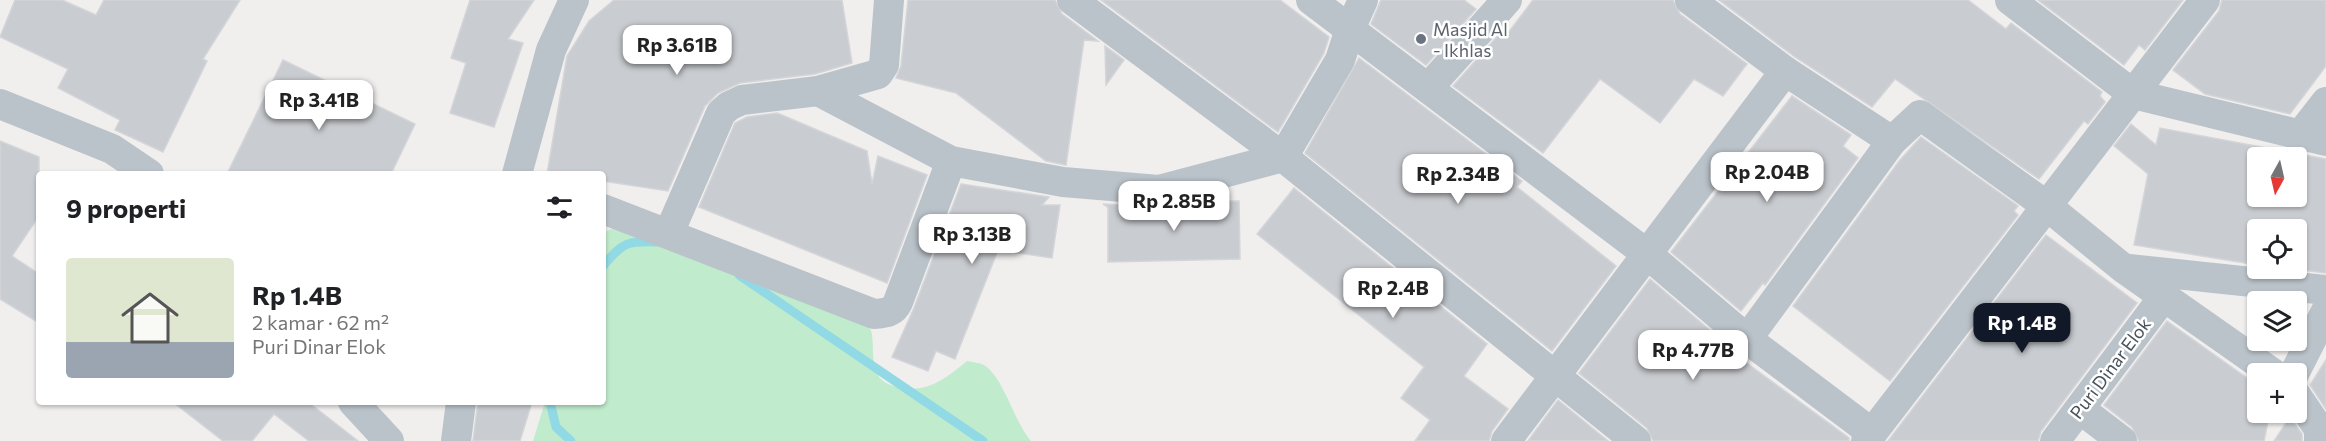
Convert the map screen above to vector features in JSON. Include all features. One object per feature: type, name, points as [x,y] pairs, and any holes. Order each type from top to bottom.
[{"type":"street","points":[[518,171],[551,50],[574,0]]},
{"type":"street","points":[[669,233],[721,113],[742,100],[818,91],[881,70],[884,65],[889,0]]},
{"type":"street","points":[[1072,0],[1283,157],[1636,441]]},
{"type":"street","points":[[1311,0],[1647,254],[1747,339],[1869,437],[2205,0]]},
{"type":"street","points":[[818,91],[951,161],[1063,182],[1159,190],[1283,157],[1340,60],[1350,29],[1364,0]]},
{"type":"street","points":[[1428,88],[1507,0]]},
{"type":"street","points":[[1690,0],[1785,71],[1892,141]]},
{"type":"street","points":[[2011,0],[2133,94],[2314,138],[2326,102]]},
{"type":"street","points":[[1506,441],[1785,71]]},
{"type":"street","points":[[0,105],[112,148],[145,171]]},
{"type":"street","points":[[1747,339],[1892,141],[1917,115],[1926,117],[2047,206],[2123,268],[2165,295],[2259,363]]},
{"type":"street","points":[[606,210],[874,314],[890,312],[898,302],[951,161]]},
{"type":"street","points":[[2123,268],[2326,290]]},
{"type":"street","name":"Puri Dinar Elok","points":[[2055,441],[2165,295]]},
{"type":"street","points":[[2300,363],[2326,311]]},
{"type":"street","points":[[356,405],[389,441]]},
{"type":"street","points":[[456,441],[461,405]]},
{"type":"street","points":[[2080,410],[2122,441]]},
{"type":"street","points":[[2307,411],[2319,429],[2319,441]]},
{"type":"green space","points":[[613,228],[860,319],[871,330],[874,364],[879,377],[897,387],[908,389],[927,387],[951,374],[967,361],[982,364],[996,378],[1031,441],[533,441],[544,405],[606,405],[606,232]]},
{"type":"building","points":[[15,0],[62,0],[96,15],[104,0],[240,0],[203,59],[207,61],[163,152],[115,130],[120,120],[58,88],[68,69],[0,37]]},
{"type":"building","points":[[470,0],[534,0],[508,39],[523,43],[494,127],[450,113],[466,63],[451,58]]},
{"type":"building","points":[[614,0],[842,0],[852,63],[815,74],[740,83],[718,93],[705,106],[668,191],[606,181],[606,171],[548,171],[567,56],[589,21]]},
{"type":"building","points":[[908,0],[1055,0],[1062,14],[1098,41],[1084,40],[1066,165],[1046,161],[956,93],[896,78],[901,66]]},
{"type":"building","points":[[1101,0],[1280,0],[1329,37],[1324,53],[1278,132]]},
{"type":"building","name":"Masjid Al - Ikhlas","points":[[1381,0],[1464,0],[1476,9],[1426,65],[1371,24]]},
{"type":"building","points":[[1533,0],[1673,0],[1680,14],[1747,64],[1723,96],[1694,79],[1660,123],[1600,79],[1543,153],[1453,86],[1503,30],[1508,33]]},
{"type":"building","points":[[1719,0],[1968,0],[2006,29],[2011,23],[2102,92],[2100,96],[2105,102],[2088,124],[2084,121],[2039,179],[1895,79],[1872,107],[1795,57]]},
{"type":"building","points":[[2038,0],[2183,0],[2145,50],[2139,45],[2124,65]]},
{"type":"building","points":[[2222,0],[2326,0],[2326,66],[2290,114],[2205,94],[2173,70],[2219,11]]},
{"type":"building","points":[[1105,46],[1124,60],[1106,85]]},
{"type":"building","points":[[1359,58],[1522,181],[1517,187],[1616,266],[1552,351],[1305,153]]},
{"type":"building","points":[[283,60],[415,124],[392,171],[228,171]]},
{"type":"building","points":[[1792,96],[1851,135],[1843,146],[1858,158],[1765,285],[1763,283],[1741,311],[1671,252]]},
{"type":"building","points":[[777,113],[867,151],[872,184],[878,156],[927,175],[887,283],[699,207],[735,123],[747,117]]},
{"type":"building","points":[[2131,124],[2156,145],[2160,128],[2262,147],[2247,147],[2247,207],[2307,207],[2307,155],[2326,159],[2326,273],[2307,271],[2307,219],[2247,219],[2247,263],[2134,245],[2148,174],[2114,146]]},
{"type":"building","points":[[1921,137],[2018,206],[2014,211],[2018,215],[1890,381],[1793,306],[1900,160]]},
{"type":"building","points":[[0,141],[39,157],[39,171],[36,171],[36,220],[12,256],[36,272],[36,321],[0,299]]},
{"type":"building","points":[[961,184],[1049,197],[1042,205],[1060,205],[1052,258],[998,250],[955,359],[936,351],[928,371],[892,357],[914,308]]},
{"type":"building","points":[[1294,188],[1487,344],[1464,376],[1508,409],[1492,431],[1489,441],[1415,441],[1430,420],[1401,398],[1424,367],[1257,234]]},
{"type":"building","points":[[1239,201],[1240,259],[1108,262],[1108,207],[1103,204],[1158,207],[1180,202]]},
{"type":"building","points":[[2046,235],[2137,303],[2041,431],[2038,441],[1888,441]]},
{"type":"building","points":[[1650,279],[1720,339],[1718,342],[1849,438],[1849,441],[1653,441],[1647,428],[1579,373]]},
{"type":"building","points":[[2167,321],[2247,378],[2247,423],[2268,423],[2264,441],[2139,441],[2132,427],[2104,405]]},
{"type":"building","points":[[2326,360],[2326,409],[2310,385]]},
{"type":"building","points":[[1558,400],[1608,441],[1528,441]]},
{"type":"building","points":[[177,405],[312,405],[358,441],[309,441],[274,414],[252,441],[223,441]]},
{"type":"building","points":[[478,405],[531,405],[520,441],[473,441]]},
{"type":"building","points":[[2286,423],[2294,423],[2302,434],[2302,441],[2274,441]]},
{"type":"waterway","points":[[606,263],[626,245],[657,242]]},
{"type":"waterway","points":[[739,275],[983,441]]},
{"type":"waterway","points":[[551,405],[556,427],[571,441]]},
{"type":"place","name":"Masjid Al - Ikhlas","points":[[1421,39]]}]
